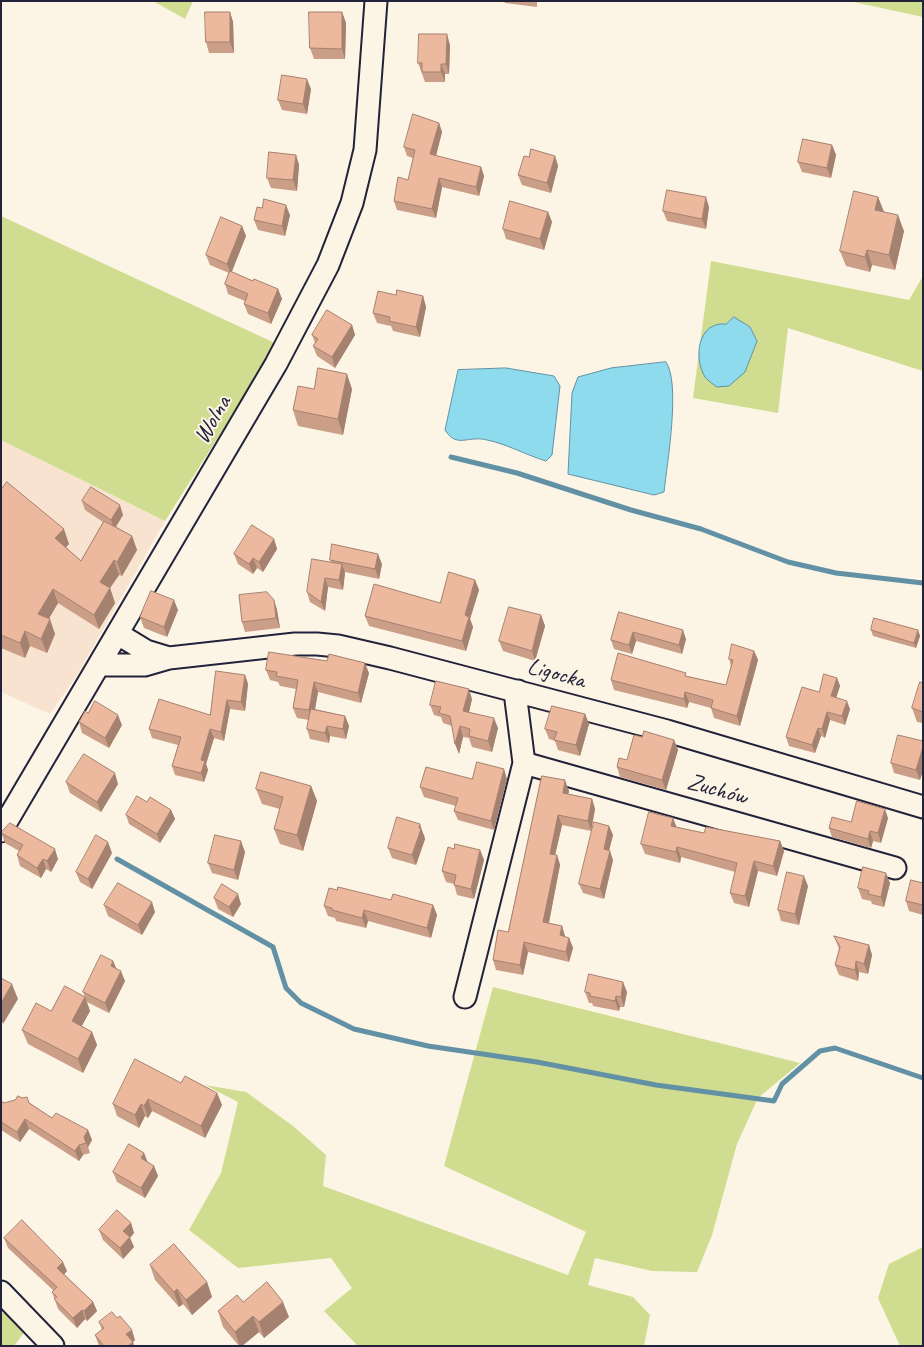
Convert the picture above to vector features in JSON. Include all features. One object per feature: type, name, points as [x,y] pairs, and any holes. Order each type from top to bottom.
[{"type":"street","name":"Wolna","points":[[1,831],[300,322],[339,239],[352,203],[365,150],[371,91],[376,1]]},
{"type":"street","name":"Ligocka","points":[[118,634],[146,651],[169,658]]},
{"type":"street","name":"Ligocka","points":[[100,664],[144,665],[169,658],[295,644],[328,644],[390,658],[667,731],[923,807]]},
{"type":"street","points":[[465,997],[524,763],[516,700],[518,691]]},
{"type":"street","name":"Zuchów","points":[[524,763],[895,868]]},
{"type":"street","points":[[5,1302],[53,1346]]},
{"type":"shaded area","points":[[1,440],[165,521],[77,675],[50,714],[1,692]]},
{"type":"green space","points":[[153,1],[193,1],[185,19]]},
{"type":"green space","points":[[849,1],[923,1],[923,17]]},
{"type":"green space","points":[[1,216],[277,344],[165,521],[1,440]]},
{"type":"green space","points":[[711,261],[909,300],[923,276],[923,371],[788,328],[778,413],[693,398]]},
{"type":"green space","points":[[493,987],[800,1063],[758,1098],[737,1144],[712,1235],[697,1272],[652,1271],[595,1258],[588,1285],[633,1297],[650,1315],[644,1346],[358,1346],[324,1311],[352,1288],[331,1258],[238,1268],[189,1230],[221,1173],[238,1102],[205,1085],[246,1092],[293,1126],[326,1155],[323,1186],[568,1275],[586,1232],[444,1166]]},
{"type":"green space","points":[[923,1247],[923,1346],[900,1346],[878,1298],[889,1264]]},
{"type":"green space","points":[[1,1313],[13,1313],[28,1327],[14,1346],[1,1346]]},
{"type":"water","points":[[734,317],[750,327],[757,341],[745,372],[729,386],[717,387],[705,377],[701,369],[699,360],[700,342],[709,328],[726,324]]},
{"type":"water","points":[[666,362],[670,372],[673,405],[664,492],[654,495],[568,474],[572,393],[578,377],[611,368]]},
{"type":"water","points":[[506,368],[554,376],[560,386],[552,455],[546,461],[487,440],[454,439],[445,430],[458,370]]},
{"type":"building","points":[[205,12],[230,12],[230,42],[206,42]]},
{"type":"building","points":[[309,12],[342,12],[342,49],[310,48]]},
{"type":"building","points":[[419,34],[447,34],[446,64],[441,64],[441,72],[422,72],[422,63],[418,63]]},
{"type":"building","points":[[282,75],[307,79],[303,104],[278,100]]},
{"type":"building","points":[[413,114],[439,123],[430,154],[481,167],[476,187],[439,178],[432,209],[394,201],[398,177],[408,180],[415,150],[404,147]]},
{"type":"building","points":[[803,139],[832,145],[827,168],[798,162]]},
{"type":"building","points":[[531,149],[555,156],[547,183],[518,175],[524,156],[529,157]]},
{"type":"building","points":[[269,152],[296,155],[293,180],[267,178]]},
{"type":"building","points":[[667,190],[706,197],[702,219],[663,211]]},
{"type":"building","points":[[854,191],[878,197],[875,210],[898,215],[889,255],[867,250],[865,257],[840,251]]},
{"type":"building","points":[[264,199],[286,205],[282,226],[254,220],[257,207],[262,208]]},
{"type":"building","points":[[510,201],[548,212],[540,239],[503,229]]},
{"type":"building","points":[[221,217],[242,226],[227,264],[206,255]]},
{"type":"building","points":[[230,271],[278,289],[268,313],[244,304],[248,294],[225,284]]},
{"type":"building","points":[[397,290],[423,296],[416,327],[389,321],[390,317],[373,313],[378,291],[396,295]]},
{"type":"building","points":[[327,310],[352,325],[332,357],[313,346],[318,339],[312,335]]},
{"type":"building","points":[[318,368],[347,374],[338,419],[293,410],[298,386],[314,389]]},
{"type":"building","points":[[7,482],[64,529],[55,538],[81,561],[104,521],[132,536],[117,562],[114,560],[100,582],[110,588],[94,615],[53,589],[38,614],[50,619],[41,639],[25,631],[20,643],[1,635],[1,490]]},
{"type":"building","points":[[91,487],[120,505],[111,520],[82,501]]},
{"type":"building","points":[[252,525],[274,539],[259,562],[253,558],[249,564],[234,554]]},
{"type":"building","points":[[332,544],[378,554],[375,569],[330,560]]},
{"type":"building","points":[[312,559],[342,564],[339,580],[325,578],[321,602],[307,592]]},
{"type":"building","points":[[449,572],[475,580],[465,615],[469,617],[462,641],[365,616],[374,584],[440,603]]},
{"type":"building","points":[[151,591],[174,600],[164,627],[140,617]]},
{"type":"building","points":[[267,592],[274,600],[276,618],[242,622],[239,595]]},
{"type":"building","points":[[509,607],[541,615],[532,651],[499,641]]},
{"type":"building","points":[[619,612],[683,630],[679,645],[633,632],[629,645],[611,640]]},
{"type":"building","points":[[874,618],[918,630],[914,643],[871,630]]},
{"type":"building","points":[[732,644],[754,651],[737,716],[711,708],[713,700],[685,692],[684,699],[611,680],[618,653],[686,673],[685,676],[726,685],[733,660],[729,659]]},
{"type":"building","points":[[269,652],[327,661],[329,654],[365,663],[358,693],[314,682],[309,710],[293,708],[298,680],[276,676],[277,672],[266,670]]},
{"type":"building","points":[[216,671],[245,675],[241,702],[227,700],[221,732],[210,729],[201,760],[205,761],[201,773],[172,766],[181,737],[149,729],[159,699],[210,715]]},
{"type":"building","points":[[824,674],[837,678],[831,696],[847,701],[842,716],[827,712],[822,729],[818,728],[812,745],[786,737],[802,687],[819,692]]},
{"type":"building","points":[[436,681],[469,689],[463,711],[494,718],[488,741],[469,736],[470,729],[460,726],[455,744],[450,716],[439,713],[441,707],[430,705]]},
{"type":"building","points":[[920,682],[923,683],[923,712],[912,708]]},
{"type":"building","points":[[95,701],[118,715],[105,738],[79,722],[85,711],[88,713]]},
{"type":"building","points":[[552,706],[585,714],[576,745],[554,740],[557,732],[545,729]]},
{"type":"building","points":[[311,709],[345,716],[343,729],[327,726],[325,733],[307,729]]},
{"type":"building","points":[[644,731],[674,740],[662,780],[617,767],[619,758],[627,760],[634,735],[642,737]]},
{"type":"building","points":[[898,735],[923,741],[916,770],[891,763]]},
{"type":"building","points":[[84,754],[115,773],[97,802],[66,782]]},
{"type":"building","points":[[477,762],[504,769],[491,821],[454,811],[458,798],[420,787],[426,767],[472,779]]},
{"type":"building","points":[[261,772],[311,786],[297,835],[274,829],[283,797],[256,789]]},
{"type":"building","points":[[542,776],[565,780],[563,793],[592,799],[588,821],[558,815],[550,854],[557,855],[543,922],[562,926],[560,935],[569,938],[566,952],[524,942],[520,965],[493,960],[498,930],[508,932]]},
{"type":"building","points":[[137,796],[147,802],[150,797],[171,810],[157,834],[126,815]]},
{"type":"building","points":[[857,801],[885,809],[878,833],[870,831],[868,839],[829,828],[832,817],[851,822]]},
{"type":"building","points":[[649,812],[673,818],[671,826],[704,833],[706,827],[780,841],[773,866],[754,861],[745,896],[730,893],[737,863],[677,847],[676,852],[641,844]]},
{"type":"building","points":[[397,817],[420,824],[419,828],[421,829],[412,855],[388,848]]},
{"type":"building","points":[[594,822],[609,826],[604,849],[610,851],[600,889],[579,884]]},
{"type":"building","points":[[10,823],[55,849],[47,861],[43,859],[37,868],[17,855],[23,845],[1,833]]},
{"type":"building","points":[[96,835],[108,842],[88,879],[76,872]]},
{"type":"building","points":[[215,835],[241,841],[234,870],[208,863]]},
{"type":"building","points":[[455,844],[480,850],[471,889],[454,885],[456,875],[442,871],[448,847],[454,849]]},
{"type":"building","points":[[863,867],[886,873],[881,897],[868,894],[869,891],[858,888]]},
{"type":"building","points":[[787,872],[804,876],[795,914],[778,910]]},
{"type":"building","points":[[911,880],[923,883],[923,905],[906,901]]},
{"type":"building","points":[[118,883],[152,902],[138,925],[104,905]]},
{"type":"building","points":[[222,884],[238,894],[229,907],[214,898]]},
{"type":"building","points":[[338,887],[391,900],[393,894],[433,905],[427,928],[364,910],[362,918],[324,906],[329,888],[337,890]]},
{"type":"building","points":[[834,936],[869,945],[864,964],[856,961],[855,970],[835,965],[840,947]]},
{"type":"building","points":[[101,955],[113,961],[111,966],[121,971],[105,1003],[83,992]]},
{"type":"building","points":[[589,974],[623,982],[621,997],[616,996],[615,1001],[590,996],[590,993],[585,992]]},
{"type":"building","points":[[1,978],[12,984],[1,1003]]},
{"type":"building","points":[[65,986],[85,997],[72,1021],[92,1032],[78,1059],[22,1030],[36,1003],[51,1011]]},
{"type":"building","points":[[135,1059],[181,1083],[185,1076],[217,1093],[201,1126],[148,1099],[144,1106],[141,1104],[135,1115],[113,1104]]},
{"type":"building","points":[[18,1096],[22,1098],[27,1097],[29,1103],[52,1118],[56,1113],[88,1130],[84,1137],[86,1143],[79,1145],[75,1151],[25,1119],[17,1132],[1,1122],[1,1101],[4,1103],[15,1100]]},
{"type":"building","points":[[129,1144],[144,1153],[141,1158],[154,1166],[141,1188],[113,1172]]},
{"type":"building","points":[[117,1210],[131,1223],[123,1231],[130,1237],[120,1248],[99,1230]]},
{"type":"building","points":[[22,1220],[63,1262],[57,1268],[93,1302],[73,1318],[54,1299],[57,1297],[52,1292],[57,1287],[4,1238]]},
{"type":"building","points":[[174,1244],[207,1282],[186,1300],[177,1289],[174,1292],[150,1265]]},
{"type":"building","points":[[267,1282],[283,1302],[259,1322],[253,1316],[235,1332],[218,1311],[237,1295],[243,1302]]},
{"type":"building","points":[[112,1312],[117,1318],[120,1316],[132,1330],[126,1334],[133,1342],[128,1346],[104,1346],[95,1335],[104,1328],[99,1322]]},
{"type":"waterway","points":[[451,457],[517,473],[631,510],[701,529],[788,562],[836,573],[923,583]]},
{"type":"waterway","points":[[117,859],[273,947],[286,988],[301,1003],[354,1029],[428,1046],[537,1062],[656,1085],[774,1101],[782,1084],[820,1051],[835,1048],[923,1078]]}]
